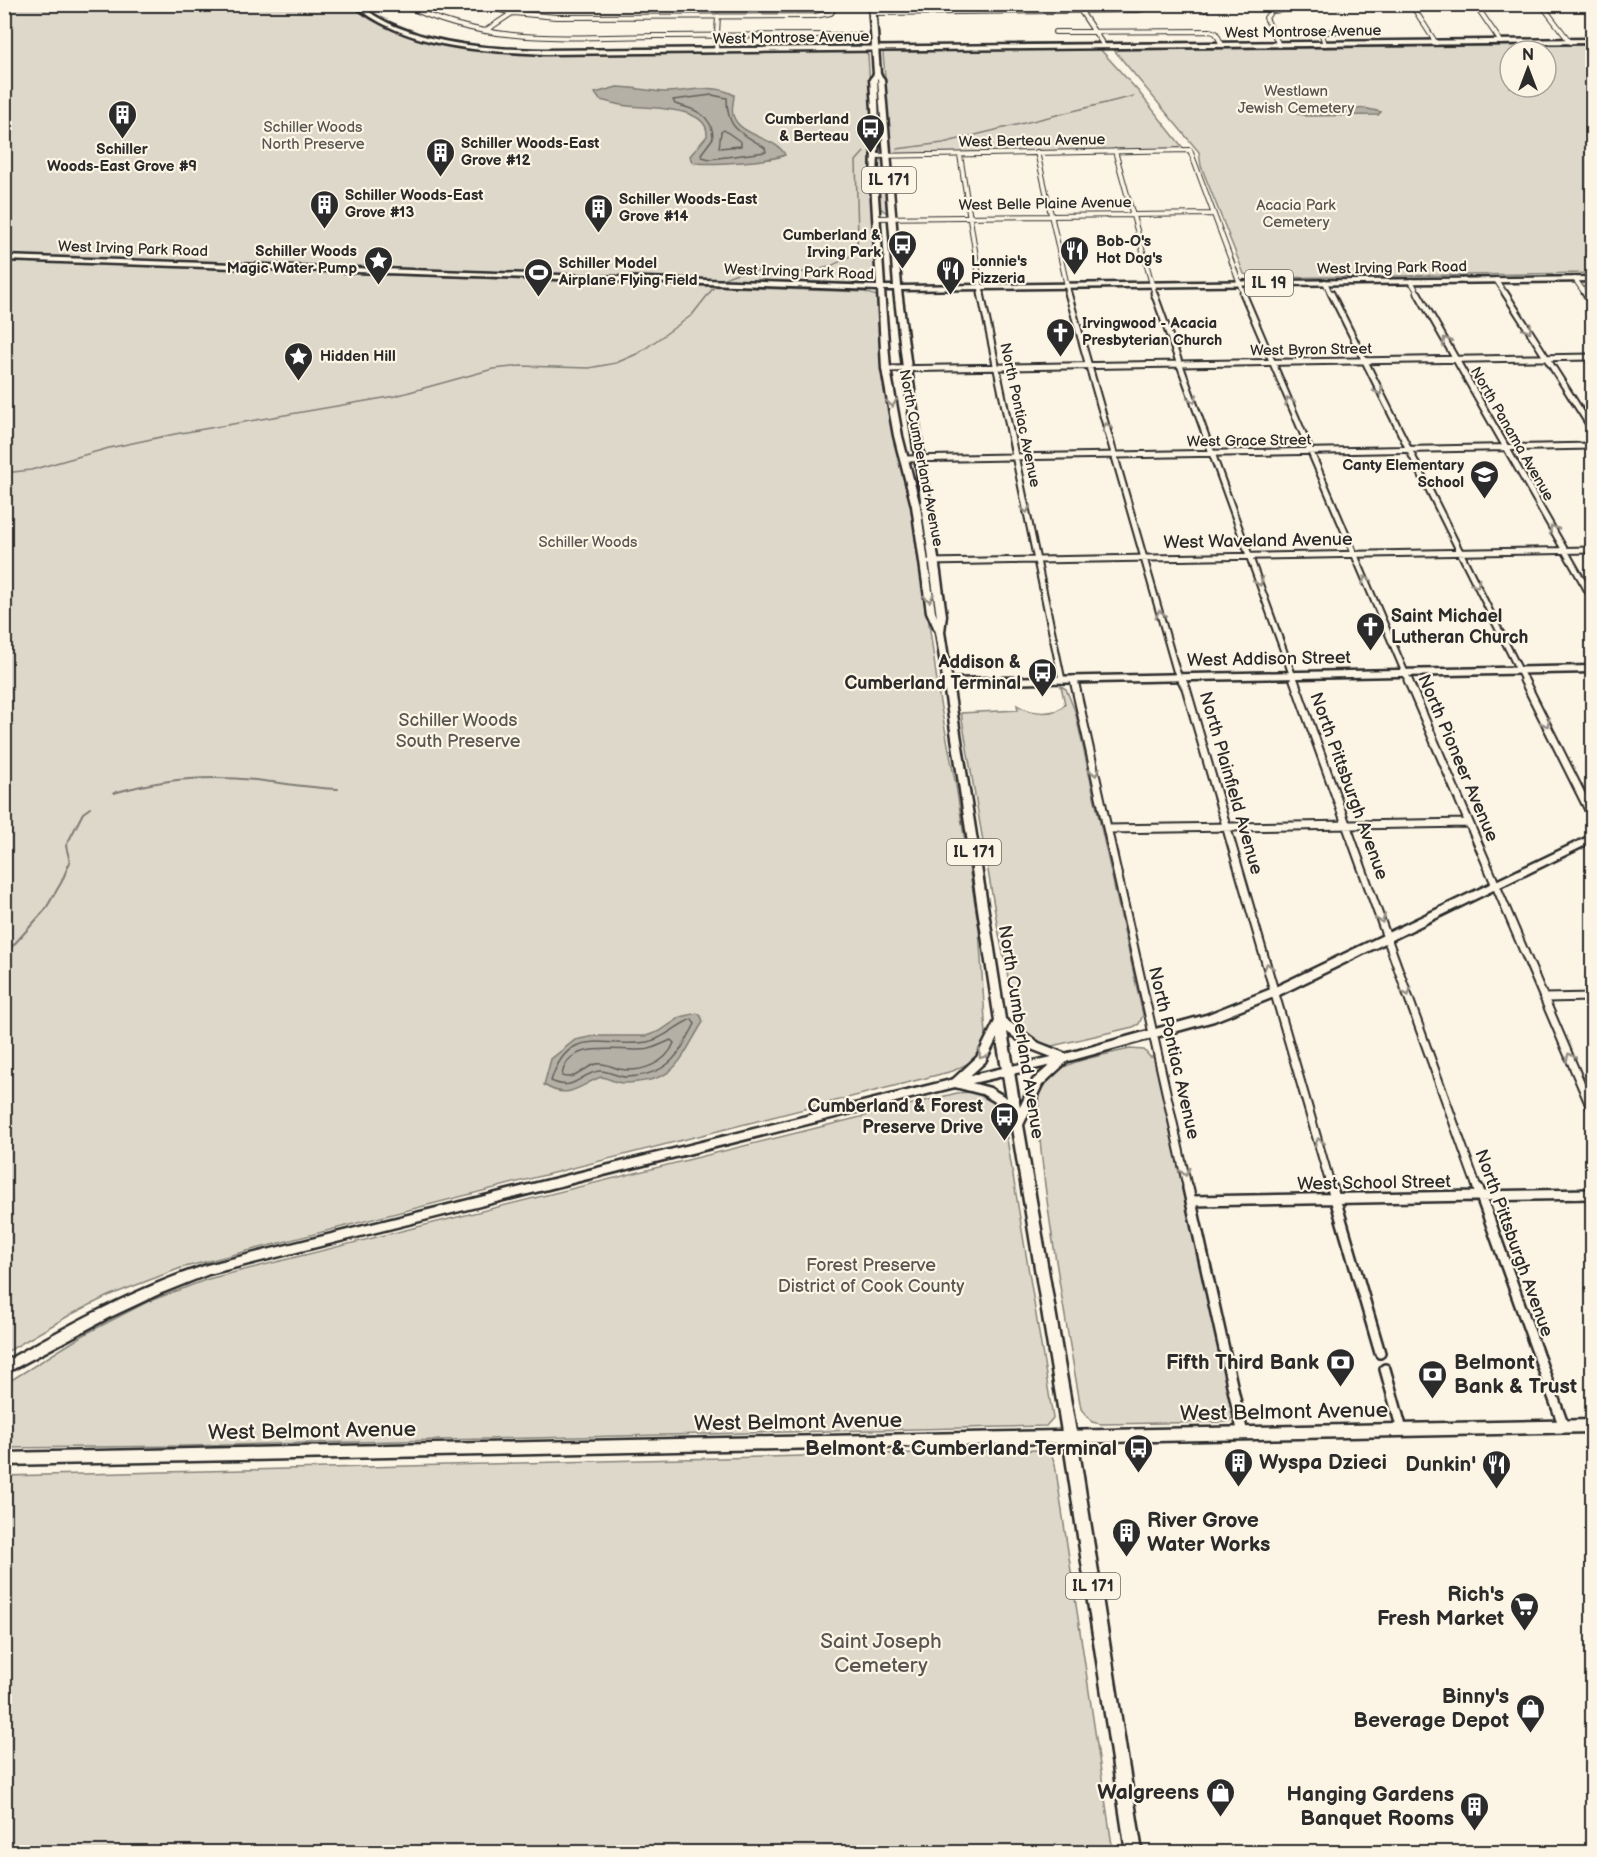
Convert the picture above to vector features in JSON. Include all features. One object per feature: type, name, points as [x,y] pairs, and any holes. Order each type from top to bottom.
[{"type":"main road","points":[[355,4],[385,24],[436,40],[500,49],[569,50]]},
{"type":"main road","points":[[364,4],[394,23],[444,38],[505,46],[569,50]]},
{"type":"main road","name":"North Cumberland Avenue","points":[[872,8],[877,74],[882,79],[898,288],[907,368],[936,562],[942,615],[940,632],[1008,1071],[1070,1438]]},
{"type":"main road","name":"West Montrose Avenue","points":[[1558,42],[1593,41]]},
{"type":"main road","name":"West Montrose Avenue","points":[[569,50],[1498,42]]},
{"type":"main road","name":"North Cumberland Avenue","points":[[877,74],[873,79],[876,124],[874,156],[886,369],[898,436],[916,506],[931,612],[940,632]]},
{"type":"main road","name":"West Irving Park Road","points":[[4,258],[882,288],[1593,279]]},
{"type":"main road","name":"West Addison Street","points":[[947,682],[1593,669]]},
{"type":"main road","points":[[4,1369],[127,1301],[207,1270],[955,1083],[1065,1058],[1210,1018],[1275,992],[1593,838]]},
{"type":"main road","points":[[955,1083],[981,1059],[1000,1021],[1035,1046],[1065,1058]]},
{"type":"main road","points":[[1018,1124],[1037,1083],[1065,1058]]},
{"type":"main road","points":[[955,1083],[986,1091],[1015,1108]]},
{"type":"main road","name":"West Belmont Avenue","points":[[4,1459],[1593,1426]]},
{"type":"main road","name":"IL 171","points":[[1070,1438],[1134,1852]]},
{"type":"street","points":[[403,4],[440,21],[484,31],[559,37],[860,34]]},
{"type":"street","points":[[475,4],[513,13],[571,18],[823,15],[831,13],[835,5],[872,8],[1080,11],[1148,8],[1166,4]]},
{"type":"street","points":[[484,31],[526,4]]},
{"type":"street","points":[[1076,4],[1104,46]]},
{"type":"street","points":[[1140,4],[1148,8]]},
{"type":"street","points":[[1202,4],[1205,10]]},
{"type":"street","points":[[1254,4],[1276,10],[1342,7],[1358,4],[1373,9]]},
{"type":"street","points":[[1411,4],[1436,43]]},
{"type":"street","points":[[1474,4],[1499,39]]},
{"type":"street","points":[[1541,4],[1570,42]]},
{"type":"street","points":[[1276,10],[1269,13],[1266,18],[1279,45]]},
{"type":"street","points":[[716,49],[718,16]]},
{"type":"street","points":[[1325,44],[1321,32],[1373,30]]},
{"type":"street","points":[[1055,32],[1214,32],[1222,45]]},
{"type":"street","name":"West Berteau Avenue","points":[[874,156],[1190,150]]},
{"type":"street","name":"North Pioneer Avenue","points":[[1190,150],[1239,284],[1593,1110]]},
{"type":"street","name":"North Plainfield Avenue","points":[[1037,152],[1066,286],[1176,670],[1186,687],[1380,1353]]},
{"type":"street","name":"North Pittsburgh Avenue","points":[[1115,152],[1152,285],[1564,1427]]},
{"type":"street","name":"North Pontiac Avenue","points":[[960,155],[980,287],[1062,680]]},
{"type":"street","name":"West Belle Plaine Avenue","points":[[877,218],[1213,214]]},
{"type":"street","points":[[1575,279],[1593,303]]},
{"type":"street","points":[[1496,280],[1593,429]]},
{"type":"street","name":"North Panama Avenue","points":[[1411,281],[1593,598]]},
{"type":"street","points":[[1325,282],[1593,816]]},
{"type":"street","name":"West Byron Street","points":[[886,369],[1593,357]]},
{"type":"street","name":"West Grace Street","points":[[905,459],[1593,446]]},
{"type":"street","name":"West Waveland Avenue","points":[[923,562],[1593,550]]},
{"type":"street","name":"North Pontiac Avenue","points":[[1074,680],[1244,1434]]},
{"type":"street","points":[[1108,829],[1469,822]]},
{"type":"street","points":[[1545,998],[1593,997]]},
{"type":"street","name":"West School Street","points":[[1192,1202],[1593,1194]]},
{"type":"street","points":[[1385,1369],[1402,1430]]},
{"type":"green space","name":"Schiller Woods North Preserve","points":[[5,5],[351,5],[382,25],[419,38],[495,50],[866,52],[872,118],[870,165],[876,279],[871,283],[844,283],[5,256]]},
{"type":"green space","points":[[1558,45],[1592,45],[1592,273],[1255,278],[1244,274],[1201,166],[1199,152],[1114,50],[1498,46],[1498,99],[1558,99]]},
{"type":"green space","points":[[1100,49],[1138,91],[1184,149],[891,154],[883,53]]},
{"type":"green space","points":[[883,160],[887,213],[880,208],[877,161]]},
{"type":"green space","name":"Schiller Woods South Preserve","points":[[5,261],[865,292],[877,296],[886,401],[913,508],[940,703],[979,929],[986,1035],[980,1052],[973,1061],[953,1071],[181,1268],[108,1296],[5,1353]]},
{"type":"green space","points":[[1061,686],[1066,689],[1075,711],[1143,1015],[1139,1024],[1133,1027],[1052,1046],[1034,1041],[1018,1026],[998,929],[961,713],[1018,710],[1017,705],[1035,712],[1055,711],[1065,704]]},
{"type":"green space","points":[[1130,1049],[1144,1050],[1150,1057],[1155,1057],[1234,1412],[1228,1422],[1101,1424],[1092,1422],[1081,1409],[1052,1239],[1040,1138],[1039,1103],[1042,1084],[1061,1069],[1083,1060]]},
{"type":"green space","name":"Forest Preserve District of Cook County","points":[[971,1092],[990,1099],[1003,1115],[1053,1418],[1046,1426],[187,1446],[5,1448],[5,1384],[87,1333],[147,1302],[208,1279],[957,1093]]},
{"type":"green space","name":"Saint Joseph Cemetery","points":[[1039,1450],[1052,1456],[1055,1464],[1113,1852],[5,1852],[5,1476]]},
{"type":"water","points":[[617,87],[664,92],[709,89],[726,91],[734,95],[732,112],[737,122],[750,133],[774,144],[785,155],[738,162],[692,162],[690,156],[707,136],[705,126],[699,119],[676,110],[624,106],[600,100],[595,93]]},
{"type":"water","points":[[1364,108],[1381,112],[1378,115],[1307,116],[1292,112],[1296,109],[1351,110]]},
{"type":"water","points":[[697,1013],[703,1022],[681,1059],[666,1074],[641,1082],[623,1083],[601,1077],[567,1092],[553,1090],[544,1085],[551,1059],[575,1040],[594,1036],[646,1036],[660,1031],[681,1017]]},
{"type":"waterway","points":[[326,4],[330,7]]},
{"type":"waterway","points":[[897,149],[943,143],[1134,96]]},
{"type":"waterway","points":[[723,279],[733,274],[753,271],[807,272],[820,270],[855,253],[858,237],[856,161],[864,152]]},
{"type":"waterway","points":[[4,473],[31,470],[109,448],[175,434],[395,396],[493,369],[521,366],[589,368],[616,363],[639,353],[692,315],[714,287]]},
{"type":"waterway","points":[[114,793],[166,781],[201,778],[255,780],[338,789]]},
{"type":"waterway","points":[[4,959],[9,950],[45,910],[61,883],[70,862],[66,846],[83,813],[90,808]]},
{"type":"place","name":"Schiller Woods-East Grove #9","points":[[122,140]]},
{"type":"place","name":"Cumberland & Berteau","points":[[870,154]]},
{"type":"place","name":"Schiller Woods-East Grove #12","points":[[440,178]]},
{"type":"place","name":"Schiller Woods-East Grove #13","points":[[324,230]]},
{"type":"place","name":"Schiller Woods-East Grove #14","points":[[598,234]]},
{"type":"place","name":"Cumberland & Irving Park","points":[[902,270]]},
{"type":"place","name":"Bob-O's Hot Dog's","points":[[1075,276]]},
{"type":"place","name":"Schiller Woods Magic Water Pump","points":[[378,286]]},
{"type":"place","name":"Lonnie's Pizzeria","points":[[950,296]]},
{"type":"place","name":"Schiller Model Airplane Flying Field","points":[[538,298]]},
{"type":"place","name":"Irvingwood - Acacia Presbyterian Church","points":[[1061,358]]},
{"type":"place","name":"Hidden Hill","points":[[299,382]]},
{"type":"place","name":"Canty Elementary School","points":[[1485,500]]},
{"type":"place","name":"Saint Michael Lutheran Church","points":[[1370,652]]},
{"type":"place","name":"Addison & Cumberland Terminal","points":[[1042,698]]},
{"type":"place","name":"Cumberland & Forest Preserve Drive","points":[[1004,1142]]},
{"type":"place","name":"Fifth Third Bank","points":[[1340,1388]]},
{"type":"place","name":"Belmont Bank & Trust","points":[[1433,1400]]},
{"type":"place","name":"Belmont & Cumberland Terminal","points":[[1138,1474]]},
{"type":"place","name":"Wyspa Dzieci","points":[[1238,1488]]},
{"type":"place","name":"Dunkin'","points":[[1497,1490]]},
{"type":"place","name":"River Grove Water Works","points":[[1126,1558]]},
{"type":"place","name":"Rich's Fresh Market","points":[[1525,1632]]},
{"type":"place","name":"Binny's Beverage Depot","points":[[1530,1734]]},
{"type":"place","name":"Walgreens","points":[[1220,1818]]},
{"type":"place","name":"Hanging Gardens Banquet Rooms","points":[[1475,1832]]},
{"type":"park label","name":"Westlawn Jewish Cemetery","points":[[1296,100]]},
{"type":"park label","name":"Acacia Park Cemetery","points":[[1296,214]]},
{"type":"park label","name":"Schiller Woods","points":[[588,542]]}]
